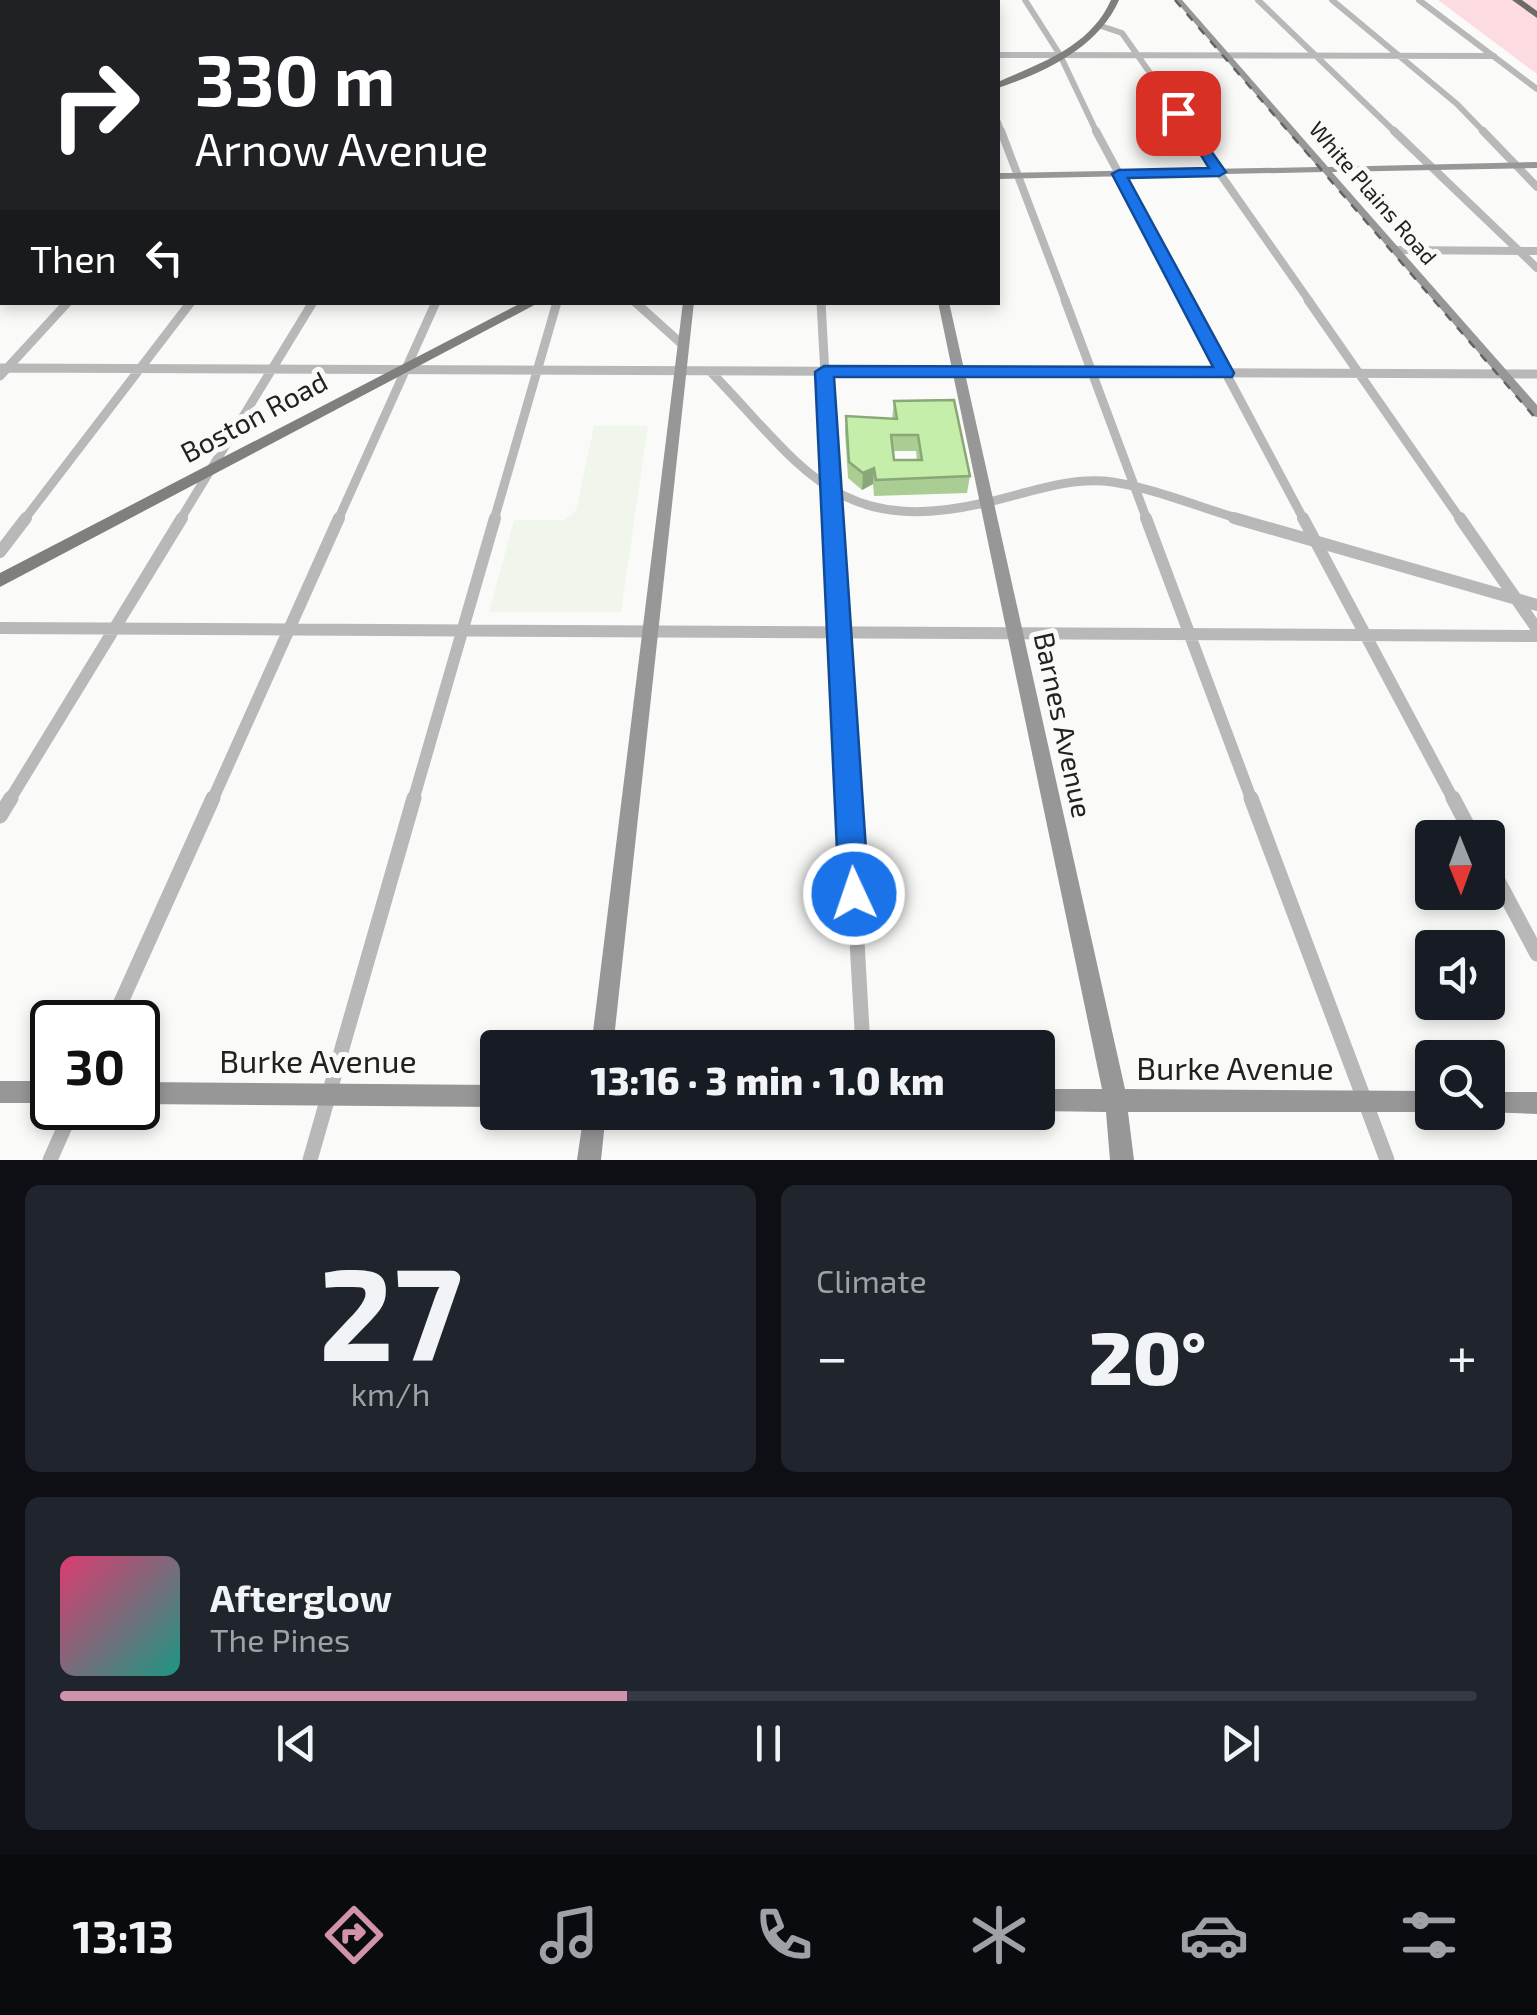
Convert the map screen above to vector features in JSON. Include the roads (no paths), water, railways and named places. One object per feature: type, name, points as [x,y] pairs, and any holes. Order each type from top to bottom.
[{"type":"highway","points":[[1516,0],[1537,15]]},
{"type":"main road","points":[[1000,84],[1060,55],[1101,26],[1115,0]]},
{"type":"main road","name":"White Plains Road","points":[[1178,0],[1537,413]]},
{"type":"main road","points":[[1000,176],[1537,165]]},
{"type":"main road","name":"Boston Road","points":[[0,581],[528,305]]},
{"type":"main road","points":[[604,1030],[689,305]]},
{"type":"main road","name":"Barnes Avenue","points":[[944,305],[1116,1101],[1122,1160]]},
{"type":"main road","points":[[0,1092],[30,1092]]},
{"type":"main road","name":"Burke Avenue","points":[[160,1093],[480,1096]]},
{"type":"main road","name":"Burke Avenue","points":[[1055,1100],[1415,1102]]},
{"type":"main road","points":[[1505,1103],[1537,1103]]},
{"type":"main road","points":[[589,1160],[592,1130]]},
{"type":"street","points":[[1025,0],[1060,55],[1119,174],[1464,820]]},
{"type":"street","points":[[1258,0],[1537,268]]},
{"type":"street","points":[[1332,0],[1460,107],[1537,187]]},
{"type":"street","points":[[1420,0],[1537,89]]},
{"type":"street","points":[[1101,26],[1120,31],[1138,56],[1537,632]]},
{"type":"street","points":[[1000,55],[1494,56]]},
{"type":"street","points":[[1000,127],[1387,1160]]},
{"type":"street","points":[[1396,250],[1537,251]]},
{"type":"street","points":[[2,371],[65,305]]},
{"type":"street","points":[[0,552],[188,305]]},
{"type":"street","points":[[0,816],[311,305]]},
{"type":"street","points":[[122,1000],[435,305]]},
{"type":"street","points":[[310,1160],[557,305]]},
{"type":"street","points":[[638,305],[684,346]]},
{"type":"street","points":[[821,305],[862,1030]]},
{"type":"street","points":[[2,371],[1537,374]]},
{"type":"street","points":[[710,372],[830,488],[858,506],[884,511],[986,502],[1076,480],[1136,488],[1537,606]]},
{"type":"street","points":[[0,628],[1366,635],[1537,632]]},
{"type":"street","points":[[1505,894],[1537,954]]},
{"type":"street","points":[[50,1160],[64,1130]]},
{"type":"railway","points":[[1175,0],[1537,420]]}]
